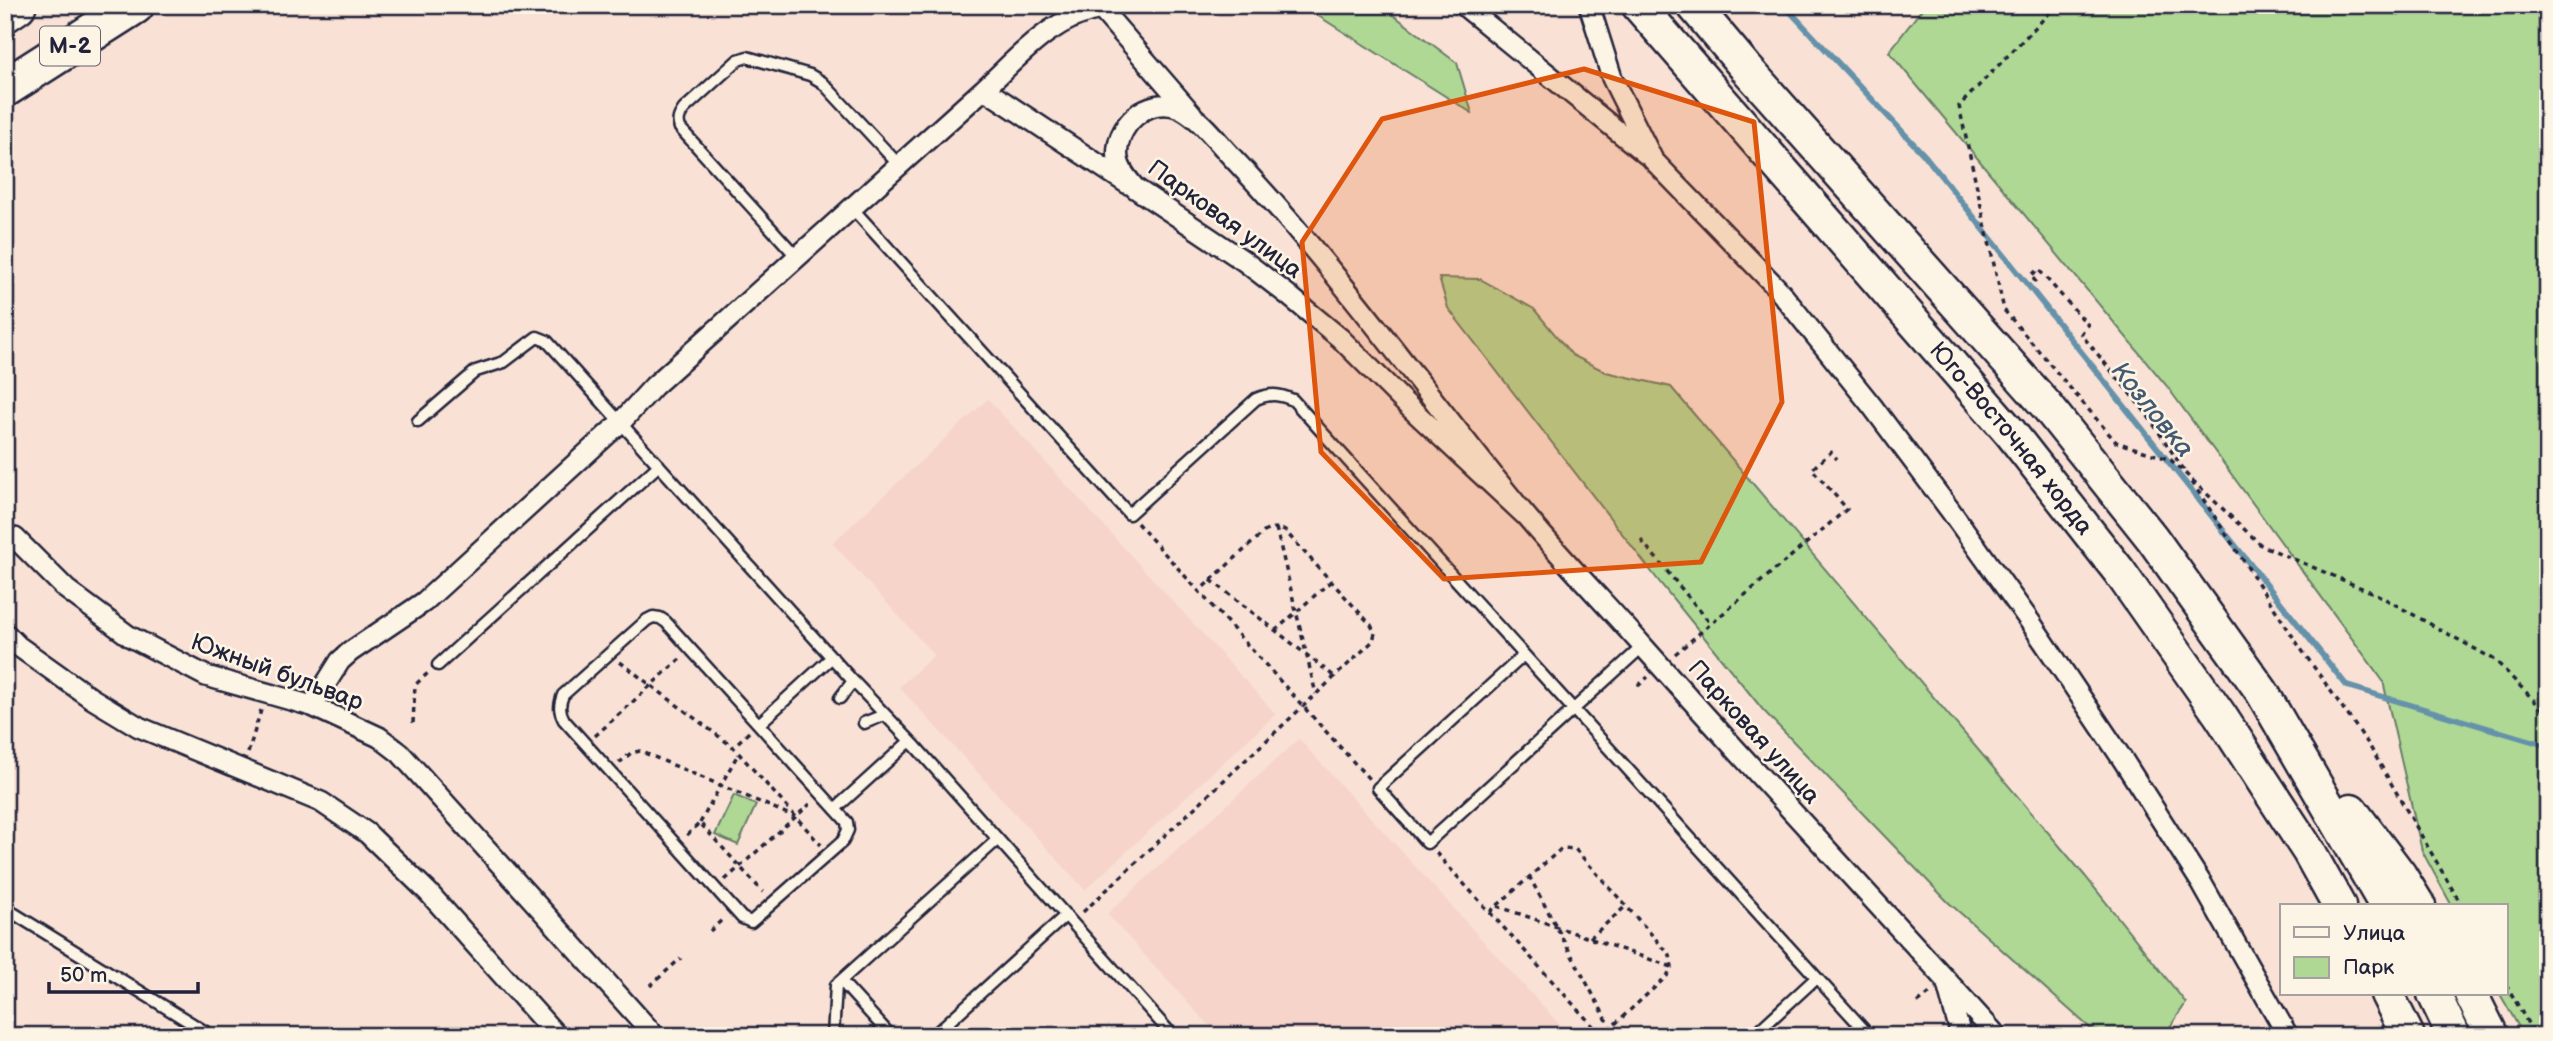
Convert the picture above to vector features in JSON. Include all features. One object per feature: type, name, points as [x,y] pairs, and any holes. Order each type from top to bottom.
[{"type":"highway","name":"М-2","points":[[5,13],[18,5]]},
{"type":"highway","name":"М-2","points":[[5,88],[135,5]]},
{"type":"main road","name":"Юго-Восточная хорда","points":[[1638,5],[2010,432],[2119,570],[2220,715],[2309,852],[2338,904]]},
{"type":"main road","name":"Юго-Восточная хорда","points":[[1693,5],[1745,68],[2046,405],[2152,538],[2262,692],[2385,904]]},
{"type":"main road","points":[[2262,692],[2400,875],[2417,904]]},
{"type":"main road","points":[[2388,996],[2408,1036]]},
{"type":"main road","points":[[2435,996],[2454,1036]]},
{"type":"main road","points":[[2472,996],[2492,1036]]},
{"type":"street","points":[[1464,5],[1653,160],[1777,288],[1872,405],[2031,623],[2123,760],[2202,884],[2286,1035]]},
{"type":"street","points":[[1589,5],[1612,78],[1653,160]]},
{"type":"street","points":[[312,706],[340,661],[424,602],[621,422],[654,386],[1048,31],[1066,19],[1102,7],[1200,123]]},
{"type":"street","points":[[984,89],[1135,188]]},
{"type":"street","name":"Парковая улица","points":[[1527,517],[1340,338],[1244,261],[1135,188],[1123,174],[1118,158],[1118,142],[1123,130],[1138,113],[1157,106],[1178,107],[1200,123],[1253,179],[1328,265],[1527,517],[1997,1036]]},
{"type":"street","name":"Южный бульвар","points":[[5,546],[15,538],[66,589],[129,636],[206,676],[312,706],[379,737],[400,752],[655,1036]]},
{"type":"street","points":[[5,633],[18,646],[91,698],[139,727],[321,802],[367,833],[428,892],[557,1036]]},
{"type":"street","name":"Парковая улица","points":[[1946,979],[1961,1036]]},
{"type":"lane","points":[[797,257],[680,128],[678,117],[684,108],[738,60],[753,57],[810,75],[822,82],[899,165]]},
{"type":"lane","points":[[852,208],[1129,514],[1256,399],[1267,394],[1281,395],[1293,400],[1866,1032],[1862,1036]]},
{"type":"lane","points":[[418,421],[476,371],[504,362],[537,337],[548,341],[1173,1036]]},
{"type":"lane","points":[[438,665],[659,465]]},
{"type":"lane","points":[[653,617],[666,622],[691,649],[847,822],[848,830],[843,841],[756,920],[746,921],[715,889],[564,720],[560,712],[559,704],[563,695],[653,617]]},
{"type":"lane","points":[[1524,655],[1378,788],[1427,843],[1643,646]]},
{"type":"lane","points":[[759,724],[832,657]]},
{"type":"lane","points":[[840,698],[853,681]]},
{"type":"lane","points":[[864,723],[884,715]]},
{"type":"lane","points":[[835,809],[910,741]]},
{"type":"lane","points":[[833,1036],[836,985],[997,840]]},
{"type":"lane","points":[[5,908],[212,1036]]},
{"type":"lane","points":[[933,1036],[1068,919]]},
{"type":"lane","points":[[1753,1036],[1816,978]]},
{"type":"lane","points":[[841,981],[891,1036]]},
{"type":"path","points":[[2057,5],[1959,106],[2004,310],[2116,442],[2171,460],[2261,545],[2378,595],[2495,660],[2548,715]]},
{"type":"path","points":[[2036,282],[2031,276],[2038,269],[2088,325],[2081,334],[2146,413],[2299,646],[2369,745],[2461,904]]},
{"type":"path","points":[[1673,656],[1847,509],[1812,469],[1831,452],[1837,459]]},
{"type":"path","points":[[1129,514],[1378,788]]},
{"type":"path","points":[[1068,919],[1374,641],[1375,633],[1371,625],[1285,531],[1276,528],[1264,532],[1199,592]]},
{"type":"path","points":[[1276,528],[1316,694]]},
{"type":"path","points":[[1641,540],[1711,624]]},
{"type":"path","points":[[1211,580],[1335,677]]},
{"type":"path","points":[[1275,631],[1331,581]]},
{"type":"path","points":[[586,744],[691,649]]},
{"type":"path","points":[[609,654],[733,747],[829,854]]},
{"type":"path","points":[[413,723],[415,685],[438,665]]},
{"type":"path","points":[[243,769],[266,695]]},
{"type":"path","points":[[733,747],[759,724]]},
{"type":"path","points":[[610,771],[637,750],[795,817]]},
{"type":"path","points":[[676,845],[700,823],[739,754]]},
{"type":"path","points":[[715,889],[821,793]]},
{"type":"path","points":[[700,823],[774,904]]},
{"type":"path","points":[[1427,843],[1602,1036],[1667,976],[1672,967],[1670,954],[1575,849],[1569,847],[1562,848],[1490,912]]},
{"type":"path","points":[[1529,877],[1611,1028]]},
{"type":"path","points":[[1497,906],[1672,967]]},
{"type":"path","points":[[1590,938],[1626,906]]},
{"type":"path","points":[[650,986],[681,958]]},
{"type":"path","points":[[2508,988],[2535,1036]]},
{"type":"highlighted area","points":[[1584,69],[1754,122],[1782,402],[1701,562],[1444,579],[1321,452],[1302,242],[1382,119]]},
{"type":"shaded area","points":[[988,399],[1276,714],[1085,890],[899,687],[934,655],[832,543]]},
{"type":"shaded area","points":[[1299,739],[1570,1036],[1218,1036],[1107,914]]},
{"type":"green space","points":[[1301,5],[1380,5],[1457,63],[1472,113]]},
{"type":"green space","points":[[1925,5],[2548,5],[2548,1036],[2524,1036],[2501,996],[2508,996],[2508,904],[2451,904],[2422,851],[2383,681],[2166,385],[1889,52]]},
{"type":"green space","points":[[1439,278],[1480,279],[1534,309],[1572,355],[1606,372],[1671,387],[2085,876],[2186,1003],[2164,1036],[2099,1036],[1948,902],[1763,710],[1661,584],[1448,308]]},
{"type":"green space","points":[[734,795],[756,805],[738,845],[715,835]]},
{"type":"waterway","name":"Козловка","points":[[1784,5],[1926,157],[2347,686],[2548,746]]}]
